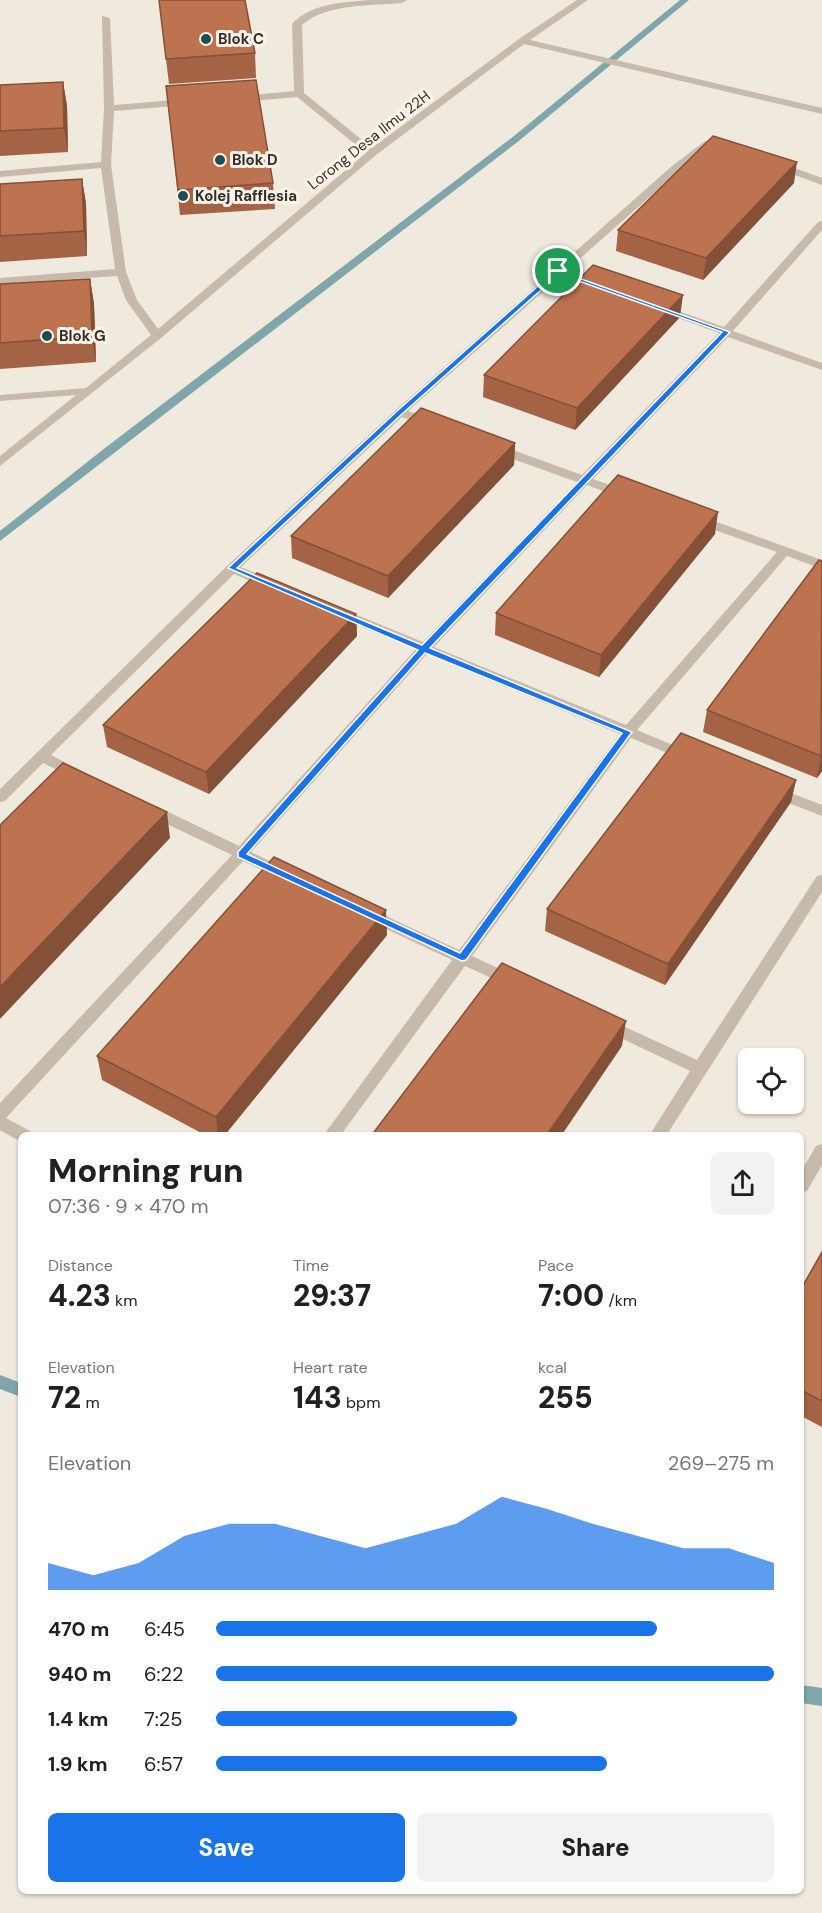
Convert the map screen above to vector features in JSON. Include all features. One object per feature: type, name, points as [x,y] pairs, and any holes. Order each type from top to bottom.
[{"type":"street","points":[[299,94],[297,28],[300,20],[323,10],[402,0]]},
{"type":"street","name":"Lorong Desa Ilmu 22H","points":[[0,462],[157,336],[372,153],[522,41],[583,0]]},
{"type":"street","points":[[105,18],[109,108],[106,165],[121,272],[132,300],[157,336]]},
{"type":"street","points":[[522,41],[687,82],[822,111]]},
{"type":"street","points":[[228,99],[299,94],[372,153]]},
{"type":"street","points":[[109,108],[192,102]]},
{"type":"street","points":[[0,797],[232,568],[400,412],[558,271],[696,152],[712,142],[729,147]]},
{"type":"street","points":[[760,159],[822,182]]},
{"type":"street","points":[[0,174],[106,165]]},
{"type":"street","points":[[0,1114],[241,855],[424,649],[726,332],[822,224]]},
{"type":"street","points":[[558,271],[614,291]]},
{"type":"street","points":[[0,281],[121,272]]},
{"type":"street","points":[[648,303],[822,367]]},
{"type":"street","points":[[0,398],[86,391]]},
{"type":"street","points":[[400,412],[443,428]]},
{"type":"street","points":[[486,444],[639,500]]},
{"type":"street","points":[[684,515],[822,565]]},
{"type":"street","points":[[334,1132],[628,732],[785,550]]},
{"type":"street","points":[[232,568],[285,591]]},
{"type":"street","points":[[328,609],[699,761]]},
{"type":"street","points":[[41,756],[93,782]]},
{"type":"street","points":[[760,786],[822,811]]},
{"type":"street","points":[[136,803],[294,879]]},
{"type":"street","points":[[660,1132],[822,880]]},
{"type":"street","points":[[357,909],[527,988]]},
{"type":"street","points":[[593,1018],[701,1069]]},
{"type":"street","points":[[0,1122],[18,1132]]},
{"type":"street","points":[[804,1181],[822,1151]]},
{"type":"building","name":"Blok C","points":[[159,0],[245,0],[255,53],[166,59]]},
{"type":"building","name":"Blok D","points":[[256,80],[273,183],[178,190],[166,86]]},
{"type":"building","points":[[63,82],[64,128],[0,131],[0,85]]},
{"type":"building","points":[[713,136],[797,162],[706,258],[618,230]]},
{"type":"building","points":[[82,179],[84,231],[0,236],[0,184]]},
{"type":"building","points":[[593,265],[683,295],[577,408],[484,375]]},
{"type":"building","points":[[90,279],[92,336],[0,343],[0,284]]},
{"type":"building","points":[[421,408],[515,443],[388,576],[291,536]]},
{"type":"building","points":[[618,475],[718,512],[601,655],[496,613]]},
{"type":"building","points":[[819,560],[822,561],[821,756],[707,710]]},
{"type":"building","points":[[257,573],[356,614],[206,772],[103,725]]},
{"type":"building","points":[[681,733],[796,780],[668,964],[547,909]]},
{"type":"building","points":[[63,763],[167,812],[0,987],[0,825]]},
{"type":"building","points":[[274,857],[386,910],[216,1117],[97,1056]]},
{"type":"building","points":[[502,963],[626,1021],[549,1132],[374,1132]]},
{"type":"building","points":[[822,1252],[822,1401],[804,1392],[804,1284]]},
{"type":"waterway","points":[[0,537],[109,450],[517,138],[685,0]]},
{"type":"waterway","points":[[0,1382],[18,1389]]},
{"type":"waterway","points":[[804,1694],[822,1697]]},
{"type":"place","name":"Blok C","points":[[206,39]]},
{"type":"place","name":"Blok D","points":[[220,160]]},
{"type":"place","name":"Kolej Rafflesia","points":[[183,196]]},
{"type":"place","name":"Blok G","points":[[47,336]]},
{"type":"route","points":[[558,271],[400,412],[232,568],[424,649],[628,732],[462,958],[241,855],[424,649],[726,332],[558,271]]}]
